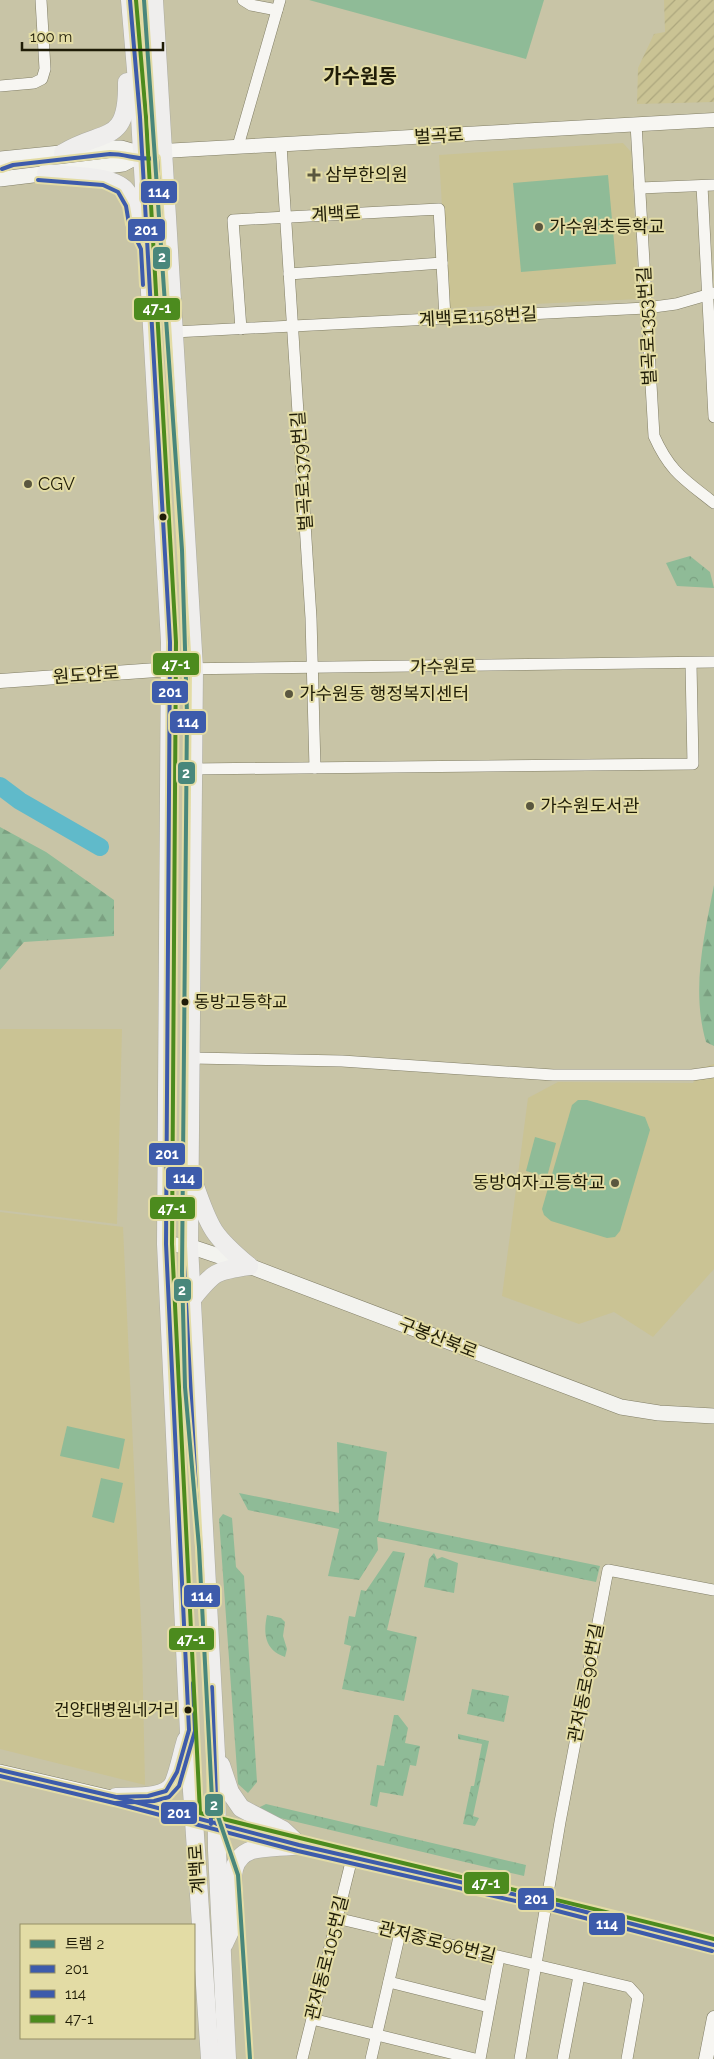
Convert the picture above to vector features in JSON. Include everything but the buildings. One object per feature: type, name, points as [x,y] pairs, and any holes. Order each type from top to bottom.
[{"type":"main road","name":"계백로","points":[[130,0],[142,154],[171,669],[166,1244],[189,1730],[210,2059]]},
{"type":"main road","name":"계백로","points":[[154,0],[194,668],[189,1246],[216,1754],[217,1824],[227,2059]]},
{"type":"main road","points":[[63,153],[78,144],[109,134],[119,126],[127,106],[127,74],[133,40]]},
{"type":"main road","points":[[0,159],[110,148],[121,148],[142,154]]},
{"type":"main road","points":[[0,179],[123,164],[142,154],[163,151]]},
{"type":"main road","points":[[46,173],[105,179],[122,186],[132,204],[135,222],[147,247]]},
{"type":"main road","points":[[190,1174],[206,1221],[217,1238],[249,1266]]},
{"type":"main road","name":"구봉산북로","points":[[166,1244],[189,1246],[249,1266],[621,1407],[659,1413],[714,1416]]},
{"type":"main road","points":[[192,1299],[214,1273],[221,1270],[249,1266]]},
{"type":"main road","points":[[116,1797],[152,1795],[166,1791],[174,1783],[189,1730]]},
{"type":"main road","points":[[216,1754],[235,1801],[248,1812],[283,1830],[298,1845]]},
{"type":"main road","points":[[222,1951],[234,1920],[232,1884],[237,1860],[246,1853],[257,1849],[298,1845]]},
{"type":"street","points":[[0,86],[34,83],[42,79],[46,69],[40,0]]},
{"type":"street","points":[[238,146],[278,5],[251,5],[243,0]]},
{"type":"street","name":"벌곡로","points":[[163,151],[714,120]]},
{"type":"street","name":"벌곡로1353번길","points":[[636,124],[654,436],[664,459],[694,488],[713,498]]},
{"type":"street","name":"벌곡로1379번길","points":[[281,144],[314,669],[315,768]]},
{"type":"street","points":[[640,188],[708,185],[714,417]]},
{"type":"street","name":"계백로","points":[[241,329],[234,220],[439,209],[442,263]]},
{"type":"street","points":[[289,274],[442,263],[445,318]]},
{"type":"street","name":"계백로1158번길","points":[[174,332],[646,308],[676,304],[711,294]]},
{"type":"street","name":"가수원로","points":[[171,669],[299,667],[314,669],[549,664],[690,664],[714,662]]},
{"type":"street","points":[[193,769],[694,764],[690,664]]},
{"type":"street","name":"원도안로","points":[[0,681],[171,669]]},
{"type":"street","points":[[192,1058],[342,1061],[553,1076],[692,1075],[714,1072]]},
{"type":"street","name":"관저동로90번길","points":[[547,1902],[608,1570],[714,1590]]},
{"type":"street","points":[[0,1770],[116,1797],[298,1845],[547,1902],[714,1945]]},
{"type":"street","name":"관저동로105번길","points":[[302,2059],[352,1858]]},
{"type":"street","points":[[520,2059],[547,1902]]},
{"type":"street","name":"관저중로96번길","points":[[336,1918],[537,1967],[629,1987],[638,1997],[627,2059]]},
{"type":"street","points":[[370,2059],[400,1933]]},
{"type":"street","points":[[480,2059],[499,1957]]},
{"type":"street","points":[[563,2059],[579,1976]]},
{"type":"street","points":[[389,1982],[490,2007]]},
{"type":"street","points":[[706,2059],[714,2018]]},
{"type":"street","points":[[312,2019],[475,2059]]},
{"type":"street","points":[[424,2059],[426,2047]]},
{"type":"shaded area","points":[[664,0],[714,0],[714,102],[637,104],[638,68],[654,34],[665,32]]},
{"type":"shaded area","name":"가수원초등학교","points":[[623,143],[631,152],[639,299],[448,308],[439,155]]},
{"type":"shaded area","points":[[0,1029],[122,1029],[117,1224],[0,1210]]},
{"type":"shaded area","name":"동방여자고등학교","points":[[714,1064],[714,1269],[653,1337],[614,1312],[579,1324],[502,1296],[528,1098],[558,1082],[693,1083],[701,1068]]},
{"type":"shaded area","points":[[0,1212],[123,1227],[142,1644],[145,1785],[0,1749]]},
{"type":"green space","points":[[309,0],[544,0],[526,59]]},
{"type":"green space","points":[[608,175],[616,264],[521,272],[513,183]]},
{"type":"green space","points":[[690,556],[710,572],[714,588],[677,586],[666,563]]},
{"type":"green space","points":[[0,827],[46,852],[114,900],[114,936],[24,942],[0,970]]},
{"type":"green space","points":[[714,885],[714,1046],[706,1042],[702,1022],[699,983],[703,944]]},
{"type":"green space","points":[[578,1100],[587,1100],[645,1117],[650,1130],[620,1231],[615,1237],[607,1238],[551,1221],[544,1215],[542,1209],[572,1105]]},
{"type":"green space","points":[[535,1137],[556,1143],[547,1177],[526,1171]]},
{"type":"green space","points":[[67,1426],[125,1439],[119,1469],[60,1456]]},
{"type":"green space","points":[[337,1442],[387,1452],[378,1521],[600,1566],[596,1582],[377,1537],[378,1550],[359,1580],[328,1576],[339,1529],[248,1510],[239,1493],[339,1513]]},
{"type":"green space","points":[[101,1478],[123,1483],[114,1523],[92,1517]]},
{"type":"green space","points":[[223,1514],[232,1518],[236,1567],[244,1576],[257,1782],[248,1793],[238,1784],[219,1519]]},
{"type":"green space","points":[[393,1551],[405,1553],[387,1630],[417,1637],[404,1701],[342,1689],[351,1646],[344,1644],[349,1616],[355,1617],[361,1590],[366,1591]]},
{"type":"green space","points":[[434,1553],[437,1559],[442,1557],[458,1563],[454,1593],[424,1587],[429,1559]]},
{"type":"green space","points":[[267,1615],[281,1618],[285,1622],[283,1636],[287,1649],[285,1657],[269,1646],[265,1629]]},
{"type":"green space","points":[[472,1689],[509,1696],[504,1722],[467,1714]]},
{"type":"green space","points":[[394,1715],[398,1715],[408,1728],[405,1743],[420,1746],[416,1766],[410,1765],[403,1796],[380,1792],[377,1807],[370,1805],[377,1765],[384,1766]]},
{"type":"green space","points":[[458,1734],[489,1741],[473,1816],[479,1818],[475,1826],[463,1824],[471,1786],[474,1786],[482,1744],[458,1739]]},
{"type":"green space","points":[[266,1804],[526,1865],[524,1876],[259,1813],[260,1807]]},
{"type":"waterway","points":[[0,786],[20,801],[100,847]]},
{"type":"tram line","name":"2","points":[[144,0],[182,550],[187,714],[182,1272],[185,1387],[199,1547],[212,1799],[238,1875],[250,2059]]},
{"type":"transit line","name":"201","points":[[116,1797],[148,1796],[166,1791],[177,1772],[189,1730],[166,1244],[170,642],[140,117],[130,0]]},
{"type":"transit line","name":"47-1","points":[[136,0],[146,117],[176,642],[172,1244],[200,1813],[714,1939]]},
{"type":"transit line","name":"114","points":[[2,169],[13,165],[110,154],[144,159],[157,158],[188,668],[183,1246],[210,1754],[211,1824]]},
{"type":"transit line","name":"114","points":[[38,180],[103,185],[118,192],[126,206],[129,224],[141,249],[143,285]]},
{"type":"transit line","name":"114","points":[[116,1803],[154,1801],[169,1797],[179,1786],[195,1731],[193,1683]]},
{"type":"transit line","name":"201","points":[[212,1687],[217,1824]]},
{"type":"transit line","name":"201","points":[[0,1770],[116,1797],[299,1845],[547,1902],[714,1945]]},
{"type":"transit line","name":"114","points":[[0,1776],[114,1803],[298,1851],[546,1908],[712,1951]]},
{"type":"place","name":"삼부한의원","points":[[314,175]]},
{"type":"place","name":"가수원초등학교","points":[[539,227]]},
{"type":"place","name":"CGV","points":[[28,484]]},
{"type":"place","name":"가수원동 행정복지센터","points":[[289,694]]},
{"type":"place","name":"가수원도서관","points":[[530,806]]},
{"type":"place","name":"동방고등학교","points":[[185,1002]]},
{"type":"place","name":"동방여자고등학교","points":[[615,1183]]},
{"type":"place","name":"건양대병원네거리","points":[[188,1710]]},
{"type":"district","name":"가수원동","points":[[360,76]]}]
